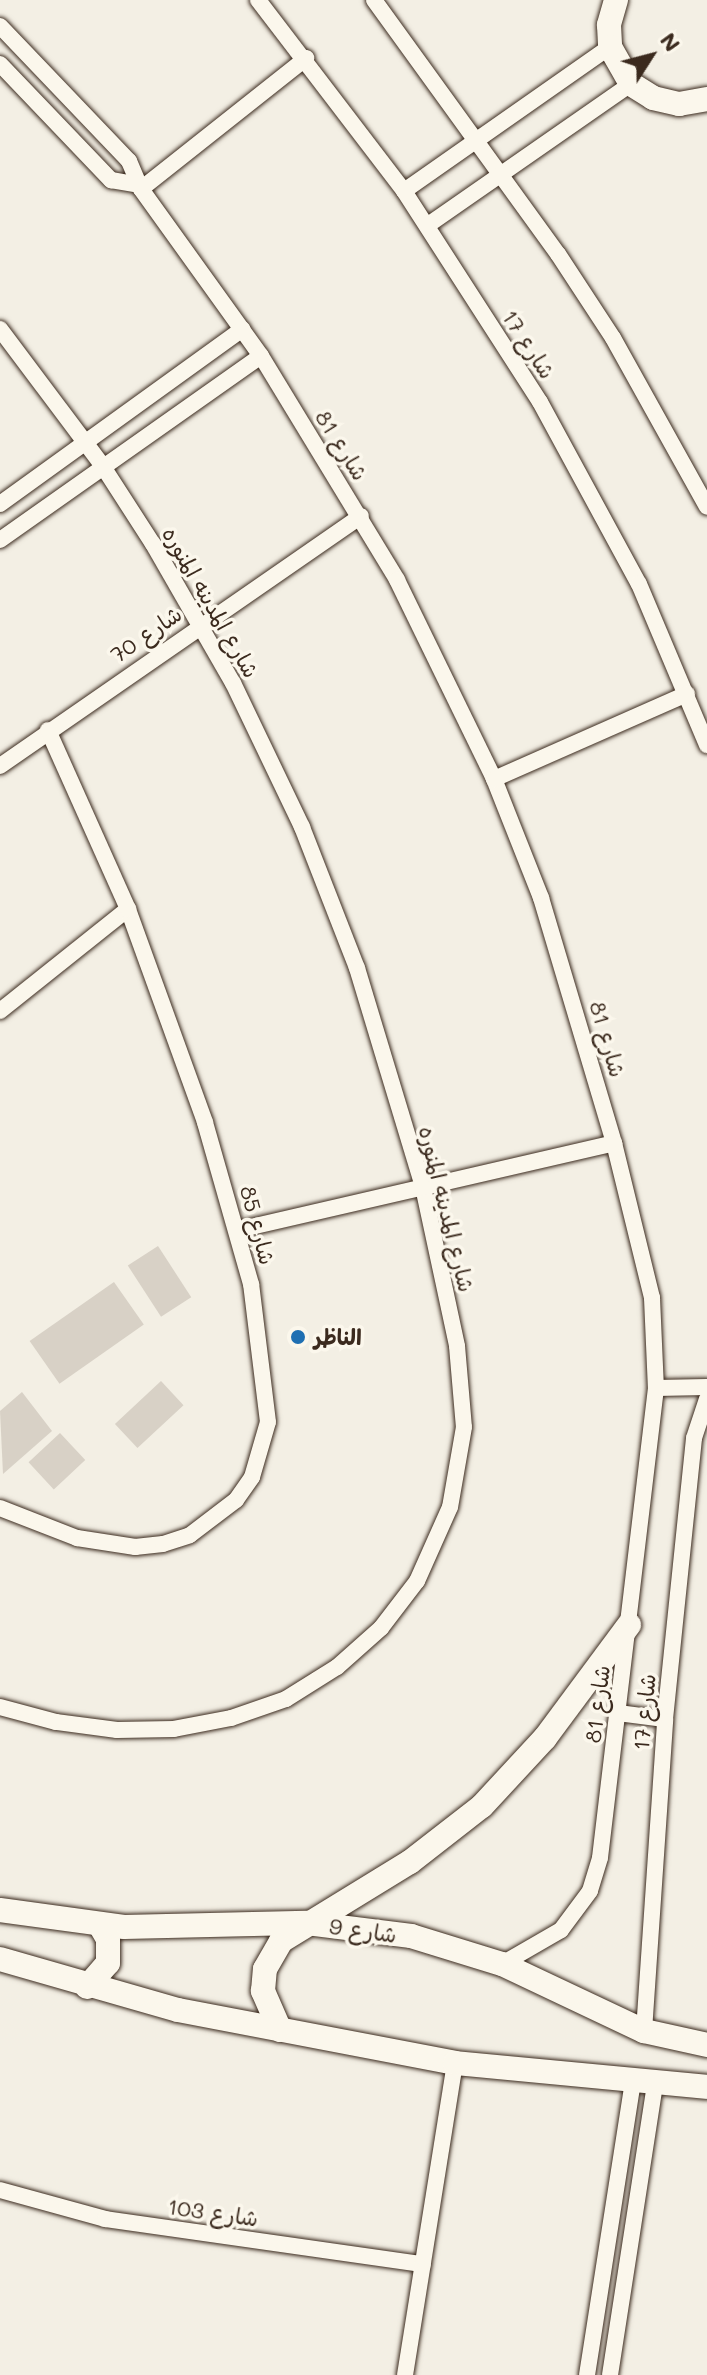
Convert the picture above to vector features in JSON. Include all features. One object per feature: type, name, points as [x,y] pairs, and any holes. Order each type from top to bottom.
[{"type":"main road","points":[[616,0],[609,25],[610,47],[631,84],[653,98],[679,104],[707,99]]},
{"type":"main road","points":[[280,2030],[265,2001],[265,1969],[281,1941],[410,1862],[482,1806],[545,1738],[629,1625]]},
{"type":"main road","name":"شارع 9","points":[[0,1910],[100,1925],[307,1923],[411,1936],[502,1964],[644,2031],[707,2045]]},
{"type":"main road","points":[[87,1987],[108,1963],[108,1939],[100,1925]]},
{"type":"main road","points":[[0,1959],[87,1987],[280,2030],[455,2063],[707,2087]]},
{"type":"street","name":"شارع 17","points":[[258,0],[306,58],[428,225],[595,497],[687,694],[707,745]]},
{"type":"street","points":[[374,0],[500,173],[613,338],[707,507]]},
{"type":"street","name":"شارع 81","points":[[0,26],[129,161],[139,187],[243,329],[361,516],[431,646],[494,779],[541,898],[614,1143],[652,1298],[656,1388],[600,1858],[590,1891],[561,1930],[502,1964]]},
{"type":"street","points":[[404,191],[475,138],[610,47]]},
{"type":"street","points":[[0,64],[111,180],[139,187],[306,58]]},
{"type":"street","points":[[428,225],[631,84]]},
{"type":"street","name":"شارع المدينه المنوره","points":[[0,329],[102,465],[199,624],[270,758],[331,897],[423,1187],[457,1346],[464,1427],[454,1494],[436,1545],[417,1581],[381,1628],[337,1667],[286,1699],[231,1718],[174,1729],[117,1730],[56,1722],[0,1707]]},
{"type":"street","points":[[0,504],[243,329]]},
{"type":"street","points":[[0,540],[102,465],[261,356]]},
{"type":"street","name":"شارع 70","points":[[0,766],[199,624],[361,516]]},
{"type":"street","points":[[494,779],[687,694]]},
{"type":"street","name":"شارع 85","points":[[0,1508],[77,1538],[135,1547],[190,1535],[236,1500],[258,1463],[268,1422],[262,1343],[238,1230],[196,1096],[128,909],[48,730]]},
{"type":"street","points":[[0,1011],[128,909]]},
{"type":"street","points":[[238,1230],[614,1143]]},
{"type":"street","points":[[656,1388],[707,1387]]},
{"type":"street","name":"شارع 17","points":[[644,2031],[665,1719],[694,1438],[707,1399]]},
{"type":"street","points":[[618,1713],[665,1719]]},
{"type":"street","points":[[405,2375],[455,2063]]},
{"type":"street","points":[[587,2375],[644,2083]]},
{"type":"street","points":[[610,2375],[644,2083]]},
{"type":"street","name":"شارع 103","points":[[0,2190],[105,2219],[423,2264]]},
{"type":"shaded area","points":[[158,1246],[191,1297],[161,1317],[128,1266]]},
{"type":"shaded area","points":[[114,1282],[144,1325],[59,1384],[30,1341]]},
{"type":"shaded area","points":[[161,1381],[184,1405],[137,1448],[115,1424]]},
{"type":"shaded area","points":[[22,1392],[52,1431],[3,1474],[0,1411]]},
{"type":"shaded area","points":[[60,1433],[85,1460],[54,1489],[29,1462]]},
{"type":"place","name":"الناظر","points":[[298,1337]]}]
